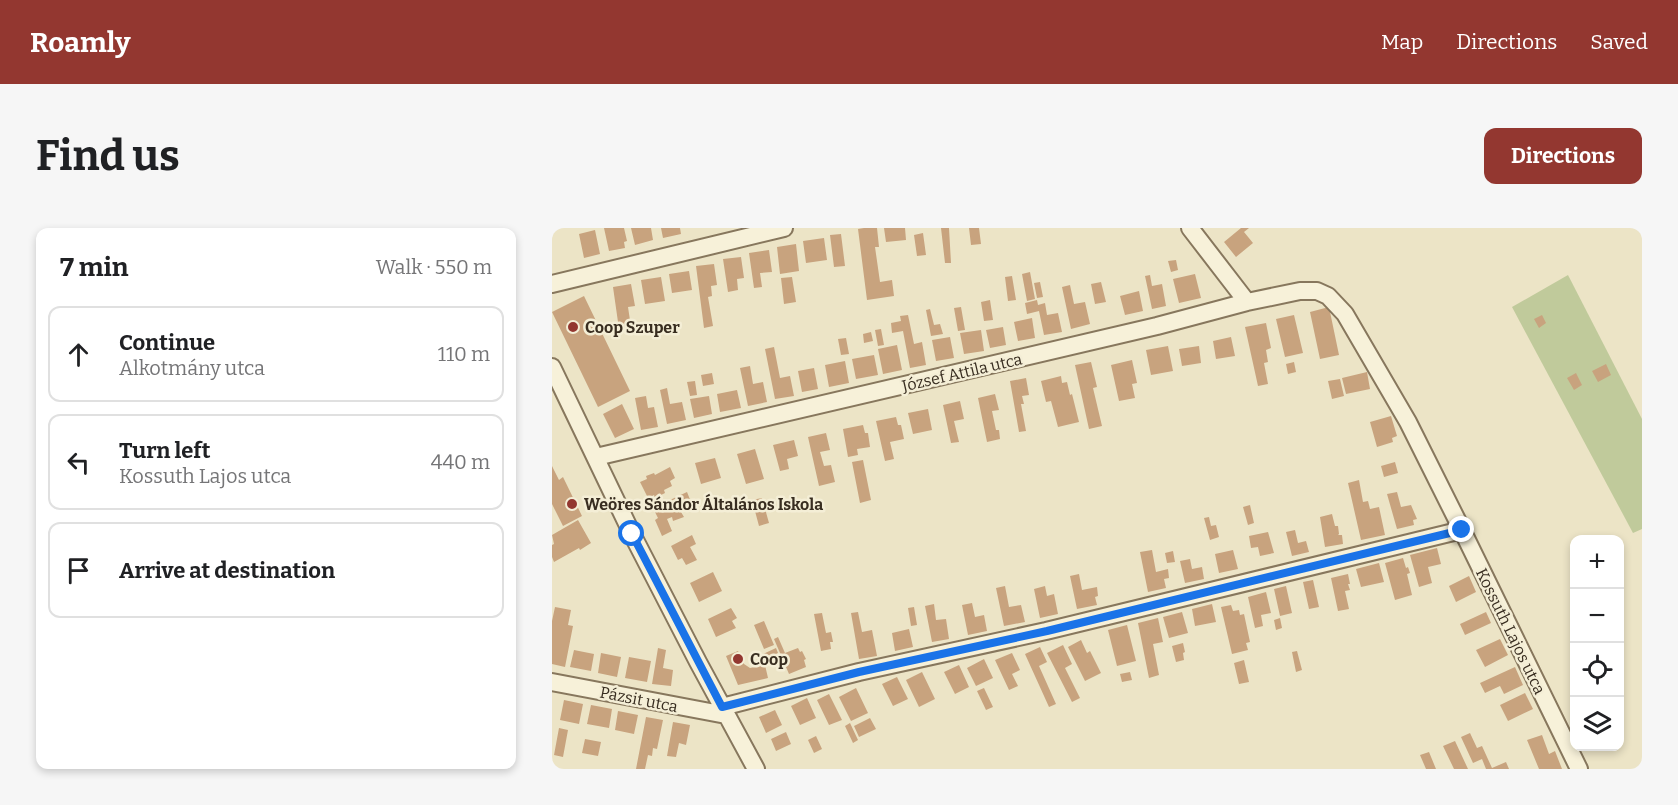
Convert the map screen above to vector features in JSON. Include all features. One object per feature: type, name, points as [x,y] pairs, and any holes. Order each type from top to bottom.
[{"type":"street","points":[[552,284],[784,228]]},
{"type":"street","points":[[1190,228],[1247,302]]},
{"type":"street","name":"József Attila utca","points":[[596,457],[1157,326],[1247,302],[1300,291],[1317,291],[1328,296]]},
{"type":"street","name":"Kossuth Lajos utca","points":[[1328,296],[1345,314],[1398,405],[1579,769]]},
{"type":"street","points":[[552,367],[632,534],[756,769]]},
{"type":"street","points":[[724,711],[859,672],[1047,631],[1462,530]]},
{"type":"street","name":"Pázsit utca","points":[[552,682],[724,711]]},
{"type":"green space","points":[[1568,275],[1642,419],[1642,529],[1633,533],[1512,307]]},
{"type":"building","points":[[604,228],[624,228],[627,241],[624,242],[625,248],[609,251]]},
{"type":"building","points":[[631,228],[651,228],[653,240],[635,245]]},
{"type":"building","points":[[661,228],[680,228],[681,234],[663,238]]},
{"type":"building","points":[[877,228],[879,247],[875,247],[880,282],[892,280],[894,296],[867,300],[858,229]]},
{"type":"building","points":[[884,228],[905,228],[906,240],[886,242]]},
{"type":"building","points":[[941,228],[949,228],[951,263],[945,263]]},
{"type":"building","points":[[969,228],[979,228],[981,244],[971,245]]},
{"type":"building","points":[[1241,228],[1249,228],[1244,232],[1253,243],[1236,257],[1224,242]]},
{"type":"building","points":[[595,230],[600,254],[584,258],[579,234]]},
{"type":"building","points":[[923,233],[926,255],[917,256],[914,235]]},
{"type":"building","points":[[841,234],[845,266],[834,267],[830,235]]},
{"type":"building","points":[[824,238],[827,260],[806,263],[803,241]]},
{"type":"building","points":[[796,244],[799,271],[780,274],[777,247]]},
{"type":"building","points":[[769,250],[772,272],[760,273],[762,287],[754,288],[749,253]]},
{"type":"building","points":[[741,257],[744,278],[737,279],[738,290],[728,292],[723,259]]},
{"type":"building","points":[[1176,260],[1178,270],[1171,272],[1168,261]]},
{"type":"building","points":[[714,264],[717,285],[711,286],[712,296],[708,297],[713,326],[704,328],[696,266]]},
{"type":"building","points":[[689,271],[692,290],[672,293],[669,274]]},
{"type":"building","points":[[1030,272],[1035,299],[1027,301],[1022,274]]},
{"type":"building","points":[[1195,274],[1201,298],[1179,303],[1173,279]]},
{"type":"building","points":[[1150,275],[1152,286],[1162,284],[1166,306],[1152,309],[1145,276]]},
{"type":"building","points":[[1012,276],[1016,300],[1008,301],[1005,277]]},
{"type":"building","points":[[661,277],[665,301],[645,304],[641,280]]},
{"type":"building","points":[[792,277],[796,302],[784,304],[781,278]]},
{"type":"building","points":[[1040,282],[1043,297],[1037,298],[1034,283]]},
{"type":"building","points":[[1101,282],[1106,302],[1095,304],[1091,284]]},
{"type":"building","points":[[631,284],[635,306],[628,307],[631,327],[619,329],[613,287]]},
{"type":"building","points":[[1070,285],[1074,304],[1085,302],[1090,324],[1071,329],[1062,287]]},
{"type":"building","points":[[1139,291],[1143,311],[1125,315],[1120,296]]},
{"type":"building","points":[[584,296],[630,391],[598,407],[552,312]]},
{"type":"building","points":[[990,300],[993,320],[984,321],[981,302]]},
{"type":"building","points":[[1037,300],[1038,305],[1045,303],[1047,315],[1058,313],[1062,332],[1044,335],[1039,311],[1027,314],[1025,303]]},
{"type":"building","points":[[961,307],[965,330],[958,331],[954,308]]},
{"type":"building","points":[[1329,307],[1339,355],[1320,359],[1310,312]]},
{"type":"building","points":[[930,309],[934,325],[940,324],[943,334],[931,336],[926,310]]},
{"type":"building","points":[[908,315],[914,344],[922,342],[926,365],[910,368],[903,331],[892,333],[891,323],[901,321],[900,316]]},
{"type":"building","points":[[1294,315],[1303,353],[1285,357],[1276,319]]},
{"type":"building","points":[[1542,315],[1546,323],[1539,328],[1534,319]]},
{"type":"building","points":[[1032,318],[1035,338],[1018,341],[1014,322]]},
{"type":"building","points":[[1266,323],[1271,348],[1266,350],[1268,362],[1264,363],[1268,384],[1258,386],[1245,327]]},
{"type":"building","points":[[1003,327],[1006,345],[990,348],[986,330]]},
{"type":"building","points":[[881,329],[884,345],[878,346],[875,330]]},
{"type":"building","points":[[981,330],[984,351],[964,354],[960,333]]},
{"type":"building","points":[[871,332],[873,341],[864,343],[863,334]]},
{"type":"building","points":[[950,337],[954,358],[936,361],[932,340]]},
{"type":"building","points":[[1231,337],[1235,356],[1216,359],[1213,341]]},
{"type":"building","points":[[846,338],[849,354],[841,355],[838,339]]},
{"type":"building","points":[[897,345],[902,370],[883,374],[878,349]]},
{"type":"building","points":[[1168,346],[1173,371],[1151,375],[1146,350]]},
{"type":"building","points":[[1199,346],[1201,363],[1182,366],[1179,349]]},
{"type":"building","points":[[774,347],[780,378],[790,376],[794,396],[775,399],[765,349]]},
{"type":"building","points":[[874,355],[878,375],[856,379],[852,359]]},
{"type":"building","points":[[1132,360],[1137,383],[1132,384],[1135,398],[1119,401],[1111,365]]},
{"type":"building","points":[[845,361],[849,383],[829,387],[825,365]]},
{"type":"building","points":[[1091,362],[1097,387],[1093,388],[1102,426],[1089,429],[1075,365]]},
{"type":"building","points":[[1294,362],[1296,372],[1288,374],[1286,364]]},
{"type":"building","points":[[1606,364],[1611,375],[1598,382],[1592,371]]},
{"type":"building","points":[[750,366],[753,384],[763,382],[767,402],[748,406],[740,368]]},
{"type":"building","points":[[814,368],[818,389],[802,392],[798,371]]},
{"type":"building","points":[[1367,372],[1370,389],[1346,394],[1342,378]]},
{"type":"building","points":[[712,373],[714,384],[703,386],[701,375]]},
{"type":"building","points":[[1576,373],[1582,385],[1574,390],[1567,378]]},
{"type":"building","points":[[1061,376],[1062,383],[1067,382],[1070,395],[1072,394],[1079,422],[1058,427],[1051,401],[1046,402],[1041,381]]},
{"type":"building","points":[[1026,378],[1029,395],[1022,396],[1024,404],[1021,404],[1026,431],[1019,432],[1010,381]]},
{"type":"building","points":[[1340,379],[1344,396],[1332,399],[1328,381]]},
{"type":"building","points":[[695,381],[697,395],[690,396],[687,382]]},
{"type":"building","points":[[667,388],[670,404],[682,402],[686,420],[667,424],[660,390]]},
{"type":"building","points":[[737,390],[741,408],[720,412],[717,394]]},
{"type":"building","points":[[995,394],[999,410],[992,411],[1000,439],[987,442],[978,398]]},
{"type":"building","points":[[646,396],[648,408],[654,407],[658,427],[641,430],[635,398]]},
{"type":"building","points":[[709,396],[712,414],[694,418],[690,399]]},
{"type":"building","points":[[960,401],[964,419],[954,421],[959,442],[951,443],[943,405]]},
{"type":"building","points":[[622,404],[634,429],[615,438],[603,414]]},
{"type":"building","points":[[928,409],[932,430],[913,434],[908,413]]},
{"type":"building","points":[[1391,416],[1397,436],[1392,438],[1393,442],[1377,447],[1370,422]]},
{"type":"building","points":[[896,417],[898,425],[901,425],[904,439],[890,442],[894,459],[885,461],[876,421]]},
{"type":"building","points":[[863,425],[865,433],[868,433],[870,447],[857,449],[858,455],[848,457],[843,429]]},
{"type":"building","points":[[826,433],[830,450],[820,452],[824,466],[831,465],[835,482],[819,486],[808,437]]},
{"type":"building","points":[[794,440],[798,456],[787,459],[789,469],[780,471],[773,445]]},
{"type":"building","points":[[755,449],[764,479],[746,484],[737,454]]},
{"type":"building","points":[[715,458],[721,478],[701,484],[695,463]]},
{"type":"building","points":[[863,460],[871,500],[860,503],[852,462]]},
{"type":"building","points":[[1395,462],[1398,473],[1384,477],[1381,466]]},
{"type":"building","points":[[552,466],[559,480],[563,477],[582,516],[563,526],[552,504]]},
{"type":"building","points":[[670,467],[675,478],[670,481],[672,486],[655,498],[654,495],[648,498],[640,482],[647,479],[646,476],[654,473],[655,475]]},
{"type":"building","points":[[1359,480],[1363,502],[1368,501],[1370,509],[1379,507],[1385,535],[1361,540],[1348,483]]},
{"type":"building","points":[[687,492],[693,507],[681,512],[684,517],[673,521],[672,517],[667,519],[672,531],[662,536],[653,508]]},
{"type":"building","points":[[1397,492],[1401,507],[1411,505],[1417,519],[1413,520],[1414,525],[1397,529],[1387,494]]},
{"type":"building","points":[[762,498],[769,523],[759,526],[752,500]]},
{"type":"building","points":[[1250,505],[1254,523],[1248,525],[1243,507]]},
{"type":"building","points":[[1332,514],[1335,526],[1338,526],[1338,535],[1342,535],[1343,544],[1325,547],[1320,517]]},
{"type":"building","points":[[1209,517],[1211,526],[1216,525],[1219,537],[1210,540],[1204,518]]},
{"type":"building","points":[[578,520],[591,543],[554,562],[552,535]]},
{"type":"building","points":[[1295,530],[1298,543],[1306,541],[1309,552],[1292,556],[1286,532]]},
{"type":"building","points":[[1268,532],[1274,553],[1260,556],[1258,547],[1251,548],[1249,536]]},
{"type":"building","points":[[692,535],[696,544],[690,547],[697,560],[686,565],[682,558],[678,560],[671,546]]},
{"type":"building","points":[[1437,548],[1441,564],[1428,567],[1432,583],[1419,587],[1410,555]]},
{"type":"building","points":[[1152,550],[1156,572],[1168,569],[1169,578],[1164,579],[1166,588],[1148,592],[1140,552]]},
{"type":"building","points":[[1233,550],[1238,569],[1219,573],[1215,554]]},
{"type":"building","points":[[1173,551],[1175,562],[1167,563],[1165,553]]},
{"type":"building","points":[[1403,558],[1410,573],[1407,574],[1412,595],[1395,600],[1385,563]]},
{"type":"building","points":[[1190,559],[1192,569],[1202,567],[1204,579],[1185,583],[1180,561]]},
{"type":"building","points":[[1379,563],[1384,582],[1361,587],[1356,569]]},
{"type":"building","points":[[713,572],[722,591],[699,602],[690,583]]},
{"type":"building","points":[[1079,574],[1082,590],[1097,587],[1098,596],[1095,597],[1097,605],[1077,609],[1070,576]]},
{"type":"building","points":[[1348,574],[1350,590],[1345,591],[1349,609],[1338,611],[1331,578]]},
{"type":"building","points":[[1469,576],[1476,592],[1456,602],[1449,586]]},
{"type":"building","points":[[1313,580],[1319,607],[1309,609],[1303,582]]},
{"type":"building","points":[[1005,586],[1009,607],[1021,605],[1025,622],[1004,626],[996,588]]},
{"type":"building","points":[[1045,586],[1047,596],[1054,594],[1058,614],[1040,618],[1034,589]]},
{"type":"building","points":[[1286,586],[1292,613],[1280,616],[1274,589]]},
{"type":"building","points":[[1266,592],[1271,613],[1261,615],[1263,626],[1255,628],[1248,597]]},
{"type":"building","points":[[972,603],[975,617],[984,615],[987,631],[968,635],[962,605]]},
{"type":"building","points":[[934,604],[936,620],[946,619],[949,639],[932,642],[925,606]]},
{"type":"building","points":[[1212,604],[1216,622],[1195,626],[1192,609]]},
{"type":"building","points":[[1231,605],[1233,611],[1239,610],[1240,615],[1244,614],[1250,642],[1246,643],[1248,650],[1232,654],[1221,607]]},
{"type":"building","points":[[555,607],[571,610],[568,625],[573,626],[565,667],[552,664],[552,621]]},
{"type":"building","points":[[914,607],[917,625],[911,626],[908,608]]},
{"type":"building","points":[[731,608],[737,618],[732,621],[736,628],[716,637],[708,619]]},
{"type":"building","points":[[858,612],[862,632],[872,630],[877,656],[859,659],[851,613]]},
{"type":"building","points":[[1182,612],[1188,633],[1169,638],[1163,617]]},
{"type":"building","points":[[1486,612],[1491,623],[1465,635],[1460,624]]},
{"type":"building","points":[[822,613],[826,633],[831,632],[833,642],[830,642],[831,649],[821,651],[814,614]]},
{"type":"building","points":[[1158,618],[1163,642],[1153,644],[1159,675],[1149,678],[1138,623]]},
{"type":"building","points":[[1280,618],[1282,628],[1276,630],[1274,620]]},
{"type":"building","points":[[764,621],[774,645],[764,649],[754,625]]},
{"type":"building","points":[[1127,625],[1136,661],[1117,666],[1108,630]]},
{"type":"building","points":[[909,629],[913,647],[895,651],[892,633]]},
{"type":"building","points":[[778,637],[785,653],[798,648],[800,652],[802,651],[806,659],[804,660],[806,667],[789,674],[774,639]]},
{"type":"building","points":[[1500,639],[1508,655],[1485,667],[1476,650]]},
{"type":"building","points":[[1081,640],[1087,653],[1090,651],[1101,673],[1085,681],[1068,647]]},
{"type":"building","points":[[1183,643],[1184,660],[1176,662],[1172,646]]},
{"type":"building","points":[[1063,645],[1072,664],[1065,668],[1080,698],[1072,702],[1047,653]]},
{"type":"building","points":[[1040,647],[1047,662],[1039,666],[1056,704],[1049,707],[1025,654]]},
{"type":"building","points":[[658,648],[666,650],[663,668],[673,670],[671,686],[652,684]]},
{"type":"building","points":[[776,648],[778,653],[763,660],[761,655]]},
{"type":"building","points":[[574,650],[594,654],[591,671],[570,667]]},
{"type":"building","points":[[738,651],[744,664],[750,668],[765,665],[768,678],[738,685],[726,656]]},
{"type":"building","points":[[1297,651],[1302,670],[1296,672],[1292,652]]},
{"type":"building","points":[[601,653],[621,657],[617,677],[598,673]]},
{"type":"building","points":[[1012,653],[1020,670],[1012,674],[1018,686],[1009,690],[995,660]]},
{"type":"building","points":[[629,657],[651,661],[647,682],[625,678]]},
{"type":"building","points":[[984,659],[993,678],[976,686],[967,668]]},
{"type":"building","points":[[1244,660],[1249,682],[1239,684],[1234,663]]},
{"type":"building","points":[[959,665],[969,687],[955,694],[944,672]]},
{"type":"building","points":[[1515,667],[1523,685],[1504,694],[1500,686],[1485,693],[1480,683]]},
{"type":"building","points":[[922,672],[935,699],[919,707],[906,680]]},
{"type":"building","points":[[1130,672],[1132,680],[1122,682],[1120,674]]},
{"type":"building","points":[[897,677],[908,699],[893,706],[882,684]]},
{"type":"building","points":[[856,688],[868,713],[851,721],[839,697]]},
{"type":"building","points":[[984,688],[993,707],[986,710],[977,691]]},
{"type":"building","points":[[1525,693],[1533,709],[1508,721],[1500,705]]},
{"type":"building","points":[[829,694],[842,720],[829,725],[817,700]]},
{"type":"building","points":[[807,698],[816,718],[800,725],[791,706]]},
{"type":"building","points":[[564,700],[583,704],[579,724],[560,720]]},
{"type":"building","points":[[591,705],[612,709],[609,728],[587,724]]},
{"type":"building","points":[[775,710],[782,725],[766,733],[759,717]]},
{"type":"building","points":[[618,711],[638,715],[634,734],[615,730]]},
{"type":"building","points":[[646,717],[663,720],[657,749],[653,748],[652,756],[648,755],[645,769],[636,769]]},
{"type":"building","points":[[870,718],[876,729],[859,737],[854,726]]},
{"type":"building","points":[[673,722],[690,725],[686,745],[679,743],[676,757],[667,756]]},
{"type":"building","points":[[850,723],[858,740],[853,743],[845,726]]},
{"type":"building","points":[[559,728],[568,730],[563,757],[554,755]]},
{"type":"building","points":[[786,732],[791,744],[776,751],[771,739]]},
{"type":"building","points":[[1470,733],[1477,748],[1482,746],[1492,768],[1506,762],[1509,769],[1486,769],[1482,759],[1473,763],[1461,737]]},
{"type":"building","points":[[1542,735],[1549,754],[1555,751],[1562,769],[1539,769],[1527,740]]},
{"type":"building","points":[[816,736],[822,749],[814,753],[808,740]]},
{"type":"building","points":[[585,739],[601,742],[598,756],[582,753]]},
{"type":"building","points":[[1455,741],[1468,769],[1454,769],[1443,746]]},
{"type":"building","points":[[1429,752],[1436,769],[1426,769],[1420,755]]},
{"type":"place","name":"Coop Szuper","points":[[573,327]]},
{"type":"place","name":"Weöres Sándor Általános Iskola","points":[[572,504]]},
{"type":"place","name":"Coop","points":[[738,659]]},
{"type":"route","points":[[632,534],[722,707],[859,672],[1047,631],[1462,530]]}]
